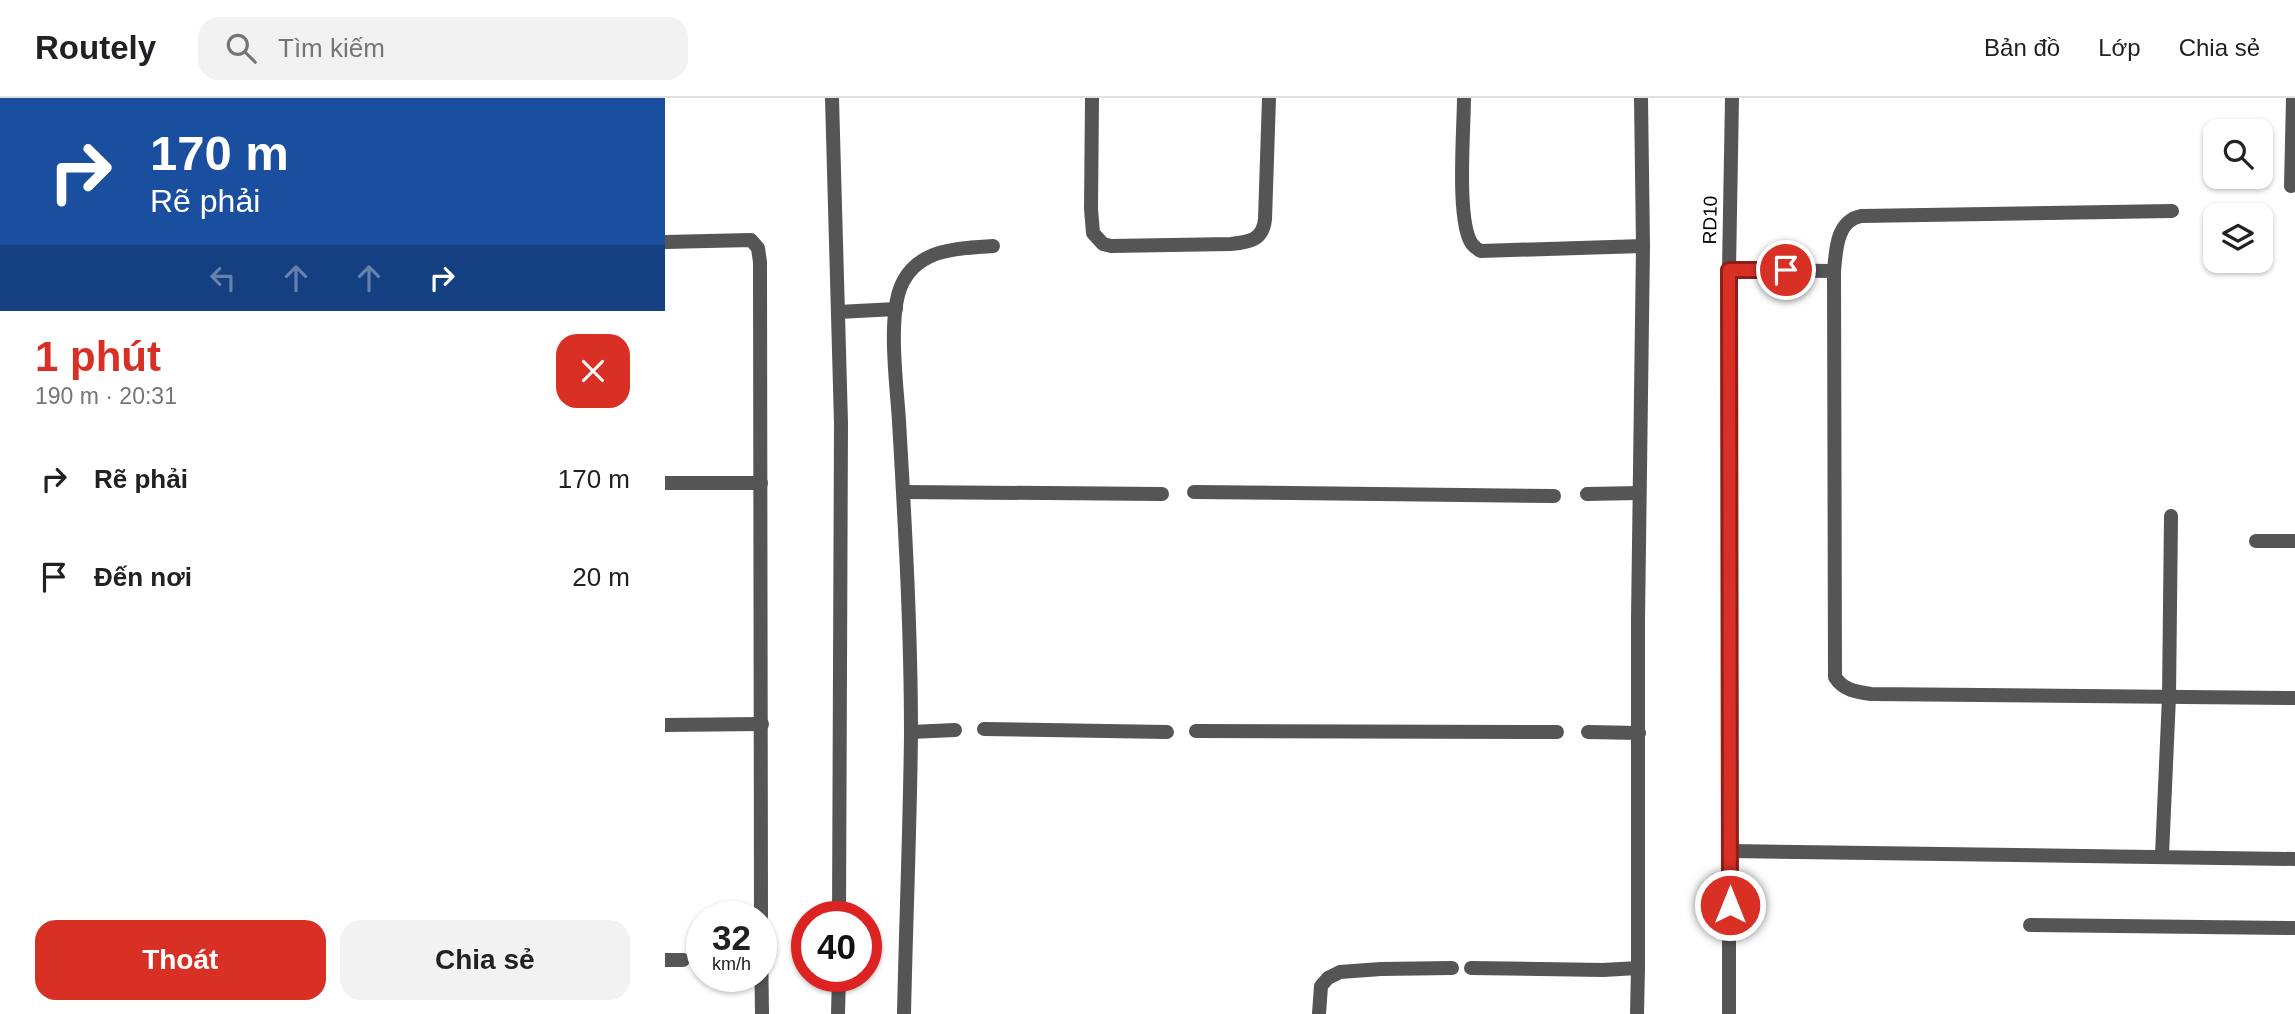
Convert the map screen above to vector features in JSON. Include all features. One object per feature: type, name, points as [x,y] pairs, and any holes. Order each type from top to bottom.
[{"type":"street","points":[[832,98],[841,424],[839,901]]},
{"type":"street","points":[[1092,98],[1093,233],[1103,243],[1111,246],[1231,244],[1248,242],[1259,237],[1265,228],[1269,98]]},
{"type":"street","points":[[1464,98],[1463,206],[1471,243],[1477,248],[1493,250],[1643,246]]},
{"type":"street","points":[[1637,1014],[1638,493],[1643,246],[1641,98]]},
{"type":"street","name":"RD10","points":[[1729,1014],[1729,270],[1732,98]]},
{"type":"street","points":[[2291,186],[2293,98]]},
{"type":"street","points":[[2172,211],[1861,216],[1848,222],[1837,241],[1834,271],[1835,677],[1839,684],[1847,689],[1871,694],[2295,698]]},
{"type":"street","points":[[665,242],[745,239],[751,240],[758,248],[761,901]]},
{"type":"street","points":[[904,1014],[911,732],[903,492],[894,337],[896,309],[904,279],[922,261],[955,248],[993,246]]},
{"type":"street","points":[[1729,270],[1834,271]]},
{"type":"street","points":[[838,312],[896,309]]},
{"type":"street","points":[[665,483],[761,483]]},
{"type":"street","points":[[903,492],[1162,494]]},
{"type":"street","points":[[1194,492],[1554,496]]},
{"type":"street","points":[[1587,494],[1638,493]]},
{"type":"street","points":[[2162,855],[2169,697],[2171,516]]},
{"type":"street","points":[[2256,541],[2295,541]]},
{"type":"street","points":[[665,725],[762,724]]},
{"type":"street","points":[[911,732],[955,730]]},
{"type":"street","points":[[984,730],[1167,732]]},
{"type":"street","points":[[1196,731],[1557,732]]},
{"type":"street","points":[[1588,732],[1639,733]]},
{"type":"street","points":[[1730,851],[2162,855],[2295,859]]},
{"type":"street","points":[[2030,925],[2295,928]]},
{"type":"street","points":[[665,960],[683,960]]},
{"type":"street","points":[[1319,1014],[1321,986],[1334,974],[1381,969],[1452,968]]},
{"type":"street","points":[[1471,968],[1638,968]]},
{"type":"street","points":[[762,992],[762,1014]]},
{"type":"street","points":[[838,1014],[839,992]]},
{"type":"route","points":[[1730,905],[1729,270],[1786,270]]}]
